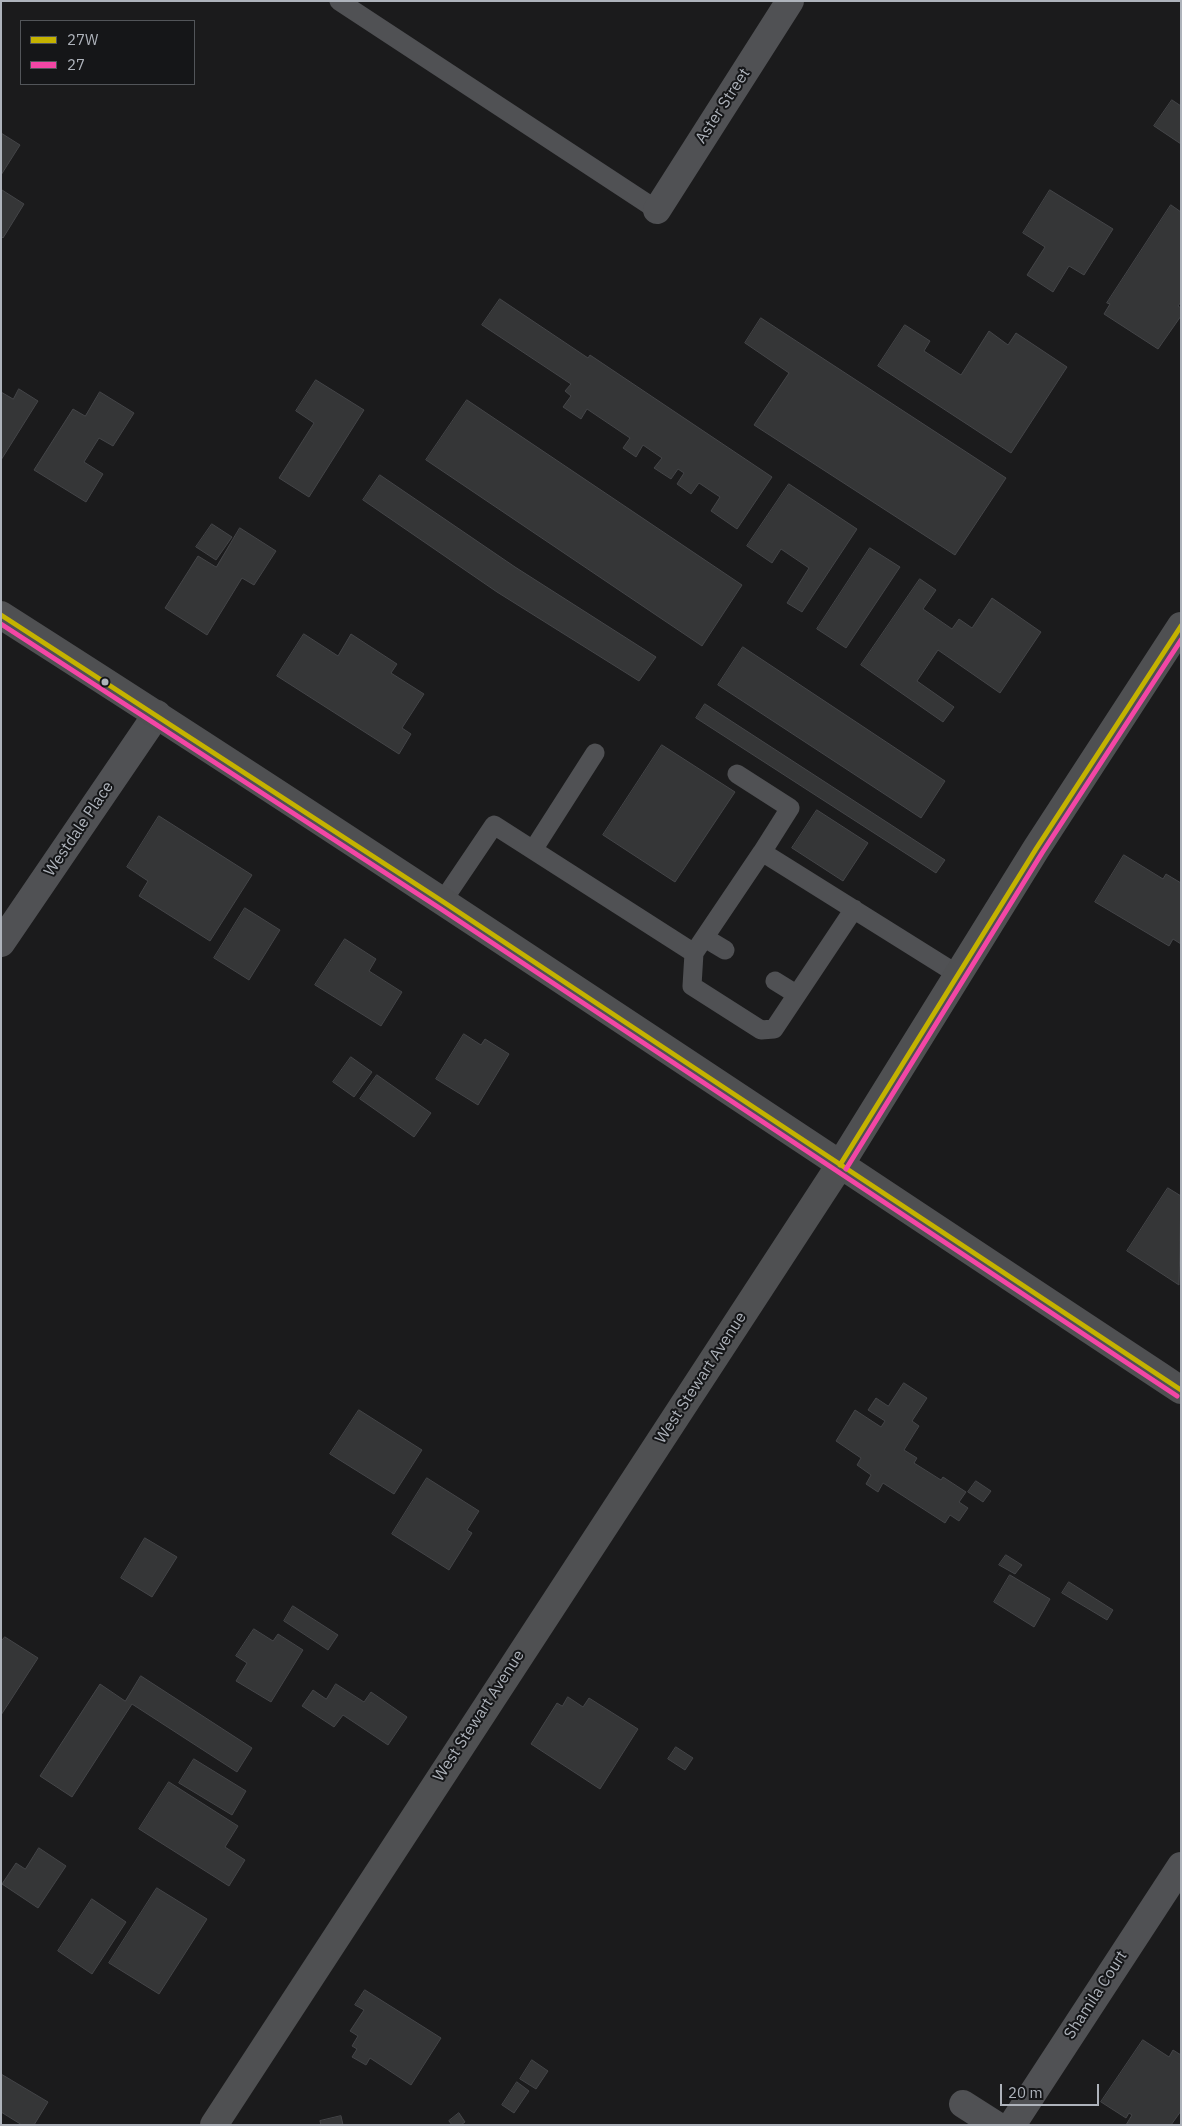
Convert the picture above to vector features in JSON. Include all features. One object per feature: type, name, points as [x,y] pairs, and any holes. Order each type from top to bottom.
[{"type":"main road","points":[[1,615],[157,714],[1181,1390]]},
{"type":"main road","name":"West Stewart Avenue","points":[[214,2125],[840,1165],[957,974],[1181,626]]},
{"type":"street","name":"Aster Street","points":[[656,210],[790,1]]},
{"type":"street","name":"Westdale Place","points":[[1,944],[157,714]]},
{"type":"street","name":"Shamila Court","points":[[1012,2125],[1181,1866]]},
{"type":"street","points":[[963,2104],[996,2125]]},
{"type":"lane","points":[[339,1],[656,210]]},
{"type":"lane","points":[[533,850],[595,752]]},
{"type":"lane","points":[[737,774],[790,808],[759,857]]},
{"type":"lane","points":[[442,902],[494,825],[694,953]]},
{"type":"lane","points":[[854,909],[774,1029],[761,1030],[692,986],[694,953],[762,852],[854,909],[957,974]]},
{"type":"lane","points":[[705,938],[725,950]]},
{"type":"lane","points":[[775,981],[796,994]]},
{"type":"building","points":[[1172,100],[1181,106],[1181,144],[1154,126]]},
{"type":"building","points":[[1,133],[20,145],[1,175]]},
{"type":"building","points":[[2,190],[24,204],[3,238],[1,236]]},
{"type":"building","points":[[1050,190],[1113,229],[1084,275],[1069,266],[1053,292],[1027,275],[1045,247],[1023,233]]},
{"type":"building","points":[[1171,205],[1181,212],[1181,302],[1178,306],[1181,308],[1181,316],[1158,349],[1104,314],[1110,304],[1107,303]]},
{"type":"building","points":[[500,299],[588,358],[590,355],[772,477],[737,529],[711,511],[720,497],[699,483],[691,494],[677,484],[684,473],[678,469],[671,479],[654,468],[662,458],[643,445],[636,457],[623,448],[630,438],[587,409],[581,419],[563,407],[571,396],[565,391],[571,384],[482,325]]},
{"type":"building","points":[[761,318],[1006,478],[955,555],[754,425],[789,373],[745,343]]},
{"type":"building","points":[[905,325],[930,341],[924,351],[961,375],[989,331],[1008,345],[1016,333],[1067,367],[1011,453],[878,366]]},
{"type":"building","points":[[316,380],[364,410],[309,497],[279,478],[314,423],[296,411]]},
{"type":"building","points":[[19,389],[38,401],[1,460],[1,392],[13,399]]},
{"type":"building","points":[[100,392],[134,413],[113,446],[99,438],[84,462],[103,474],[86,502],[34,470],[73,409],[85,416]]},
{"type":"building","points":[[467,400],[742,585],[702,646],[426,460]]},
{"type":"building","points":[[380,475],[515,567],[656,657],[639,681],[497,592],[363,500]]},
{"type":"building","points":[[789,484],[857,529],[802,612],[787,603],[809,568],[781,549],[772,563],[747,546]]},
{"type":"building","points":[[212,524],[232,537],[216,560],[196,547]]},
{"type":"building","points":[[240,528],[276,551],[254,585],[242,578],[207,635],[165,608],[198,556],[216,567]]},
{"type":"building","points":[[870,548],[900,567],[846,648],[817,629]]},
{"type":"building","points":[[920,579],[936,590],[923,609],[952,629],[959,619],[972,628],[992,598],[1041,632],[1000,693],[938,650],[917,681],[954,707],[943,722],[861,665]]},
{"type":"building","points":[[304,634],[338,656],[351,634],[397,664],[391,673],[424,694],[402,728],[411,734],[399,754],[277,676]]},
{"type":"building","points":[[743,647],[945,781],[921,818],[718,685]]},
{"type":"building","points":[[705,704],[945,860],[936,873],[696,718]]},
{"type":"building","points":[[662,745],[735,792],[675,882],[603,835]]},
{"type":"building","points":[[817,810],[868,843],[843,881],[792,848]]},
{"type":"building","points":[[159,816],[252,875],[210,941],[139,896],[148,881],[127,867]]},
{"type":"building","points":[[1124,855],[1163,879],[1166,874],[1181,883],[1181,944],[1173,939],[1169,946],[1095,902]]},
{"type":"building","points":[[245,908],[280,930],[249,980],[214,958]]},
{"type":"building","points":[[345,939],[376,959],[369,971],[402,992],[381,1026],[315,985]]},
{"type":"building","points":[[464,1034],[481,1045],[485,1039],[509,1054],[478,1105],[436,1079]]},
{"type":"building","points":[[351,1057],[372,1072],[354,1097],[333,1082]]},
{"type":"building","points":[[377,1075],[431,1113],[414,1137],[360,1099]]},
{"type":"building","points":[[1168,1188],[1181,1196],[1179,1285],[1127,1251]]},
{"type":"building","points":[[904,1383],[927,1398],[912,1421],[919,1426],[904,1450],[917,1458],[914,1463],[941,1480],[943,1477],[966,1492],[959,1502],[968,1508],[959,1521],[950,1515],[945,1523],[883,1483],[878,1492],[866,1484],[871,1475],[857,1465],[861,1458],[836,1441],[855,1410],[881,1427],[885,1421],[868,1410],[876,1398],[888,1406]]},
{"type":"building","points":[[359,1410],[422,1450],[394,1494],[330,1454]]},
{"type":"building","points":[[427,1478],[479,1511],[467,1530],[472,1533],[449,1570],[392,1534]]},
{"type":"building","points":[[976,1481],[991,1491],[983,1502],[968,1492]]},
{"type":"building","points":[[145,1538],[177,1557],[152,1597],[121,1578]]},
{"type":"building","points":[[1006,1555],[1022,1565],[1015,1574],[999,1565]]},
{"type":"building","points":[[1010,1575],[1050,1599],[1034,1627],[994,1602]]},
{"type":"building","points":[[1069,1582],[1113,1610],[1107,1620],[1062,1593]]},
{"type":"building","points":[[293,1606],[338,1635],[328,1650],[284,1621]]},
{"type":"building","points":[[254,1629],[273,1641],[278,1634],[303,1650],[271,1702],[236,1681],[247,1663],[236,1656]]},
{"type":"building","points":[[5,1637],[38,1658],[1,1715],[1,1642]]},
{"type":"building","points":[[141,1676],[252,1748],[237,1772],[132,1704],[72,1797],[40,1776],[100,1684],[125,1701]]},
{"type":"building","points":[[336,1684],[364,1702],[371,1692],[407,1717],[388,1745],[343,1715],[334,1727],[302,1706],[313,1690],[326,1699]]},
{"type":"building","points":[[568,1697],[583,1707],[589,1698],[638,1729],[600,1789],[531,1744],[557,1703],[562,1706]]},
{"type":"building","points":[[676,1747],[693,1758],[685,1770],[668,1759]]},
{"type":"building","points":[[194,1759],[246,1791],[232,1815],[179,1783]]},
{"type":"building","points":[[169,1782],[238,1826],[225,1847],[245,1860],[229,1886],[139,1829]]},
{"type":"building","points":[[39,1848],[66,1866],[38,1908],[2,1884],[16,1863],[25,1869]]},
{"type":"building","points":[[157,1888],[207,1919],[159,1994],[109,1963]]},
{"type":"building","points":[[92,1899],[126,1922],[92,1974],[58,1951]]},
{"type":"building","points":[[365,1990],[441,2038],[411,2085],[370,2058],[366,2065],[352,2057],[357,2049],[352,2046],[358,2036],[350,2031],[364,2010],[355,2005]]},
{"type":"building","points":[[1143,2040],[1169,2057],[1173,2050],[1181,2055],[1181,2111],[1171,2125],[1126,2125],[1132,2115],[1129,2113],[1126,2118],[1101,2102]]},
{"type":"building","points":[[532,2060],[548,2071],[536,2089],[520,2079]]},
{"type":"building","points":[[1,2074],[48,2102],[34,2125],[22,2125],[1,2112]]},
{"type":"building","points":[[517,2082],[529,2091],[514,2113],[502,2105]]},
{"type":"building","points":[[459,2113],[465,2122],[461,2125],[452,2125],[449,2121]]},
{"type":"building","points":[[341,2116],[343,2125],[321,2125],[320,2121]]},
{"type":"transit line","name":"27W","points":[[1,615],[445,903],[1181,1390]]},
{"type":"transit line","name":"27","points":[[1,624],[441,909],[1177,1396]]},
{"type":"transit line","name":"27W","points":[[840,1165],[1036,849],[1181,626]]},
{"type":"transit line","name":"27","points":[[846,1169],[1042,853],[1181,640]]}]
